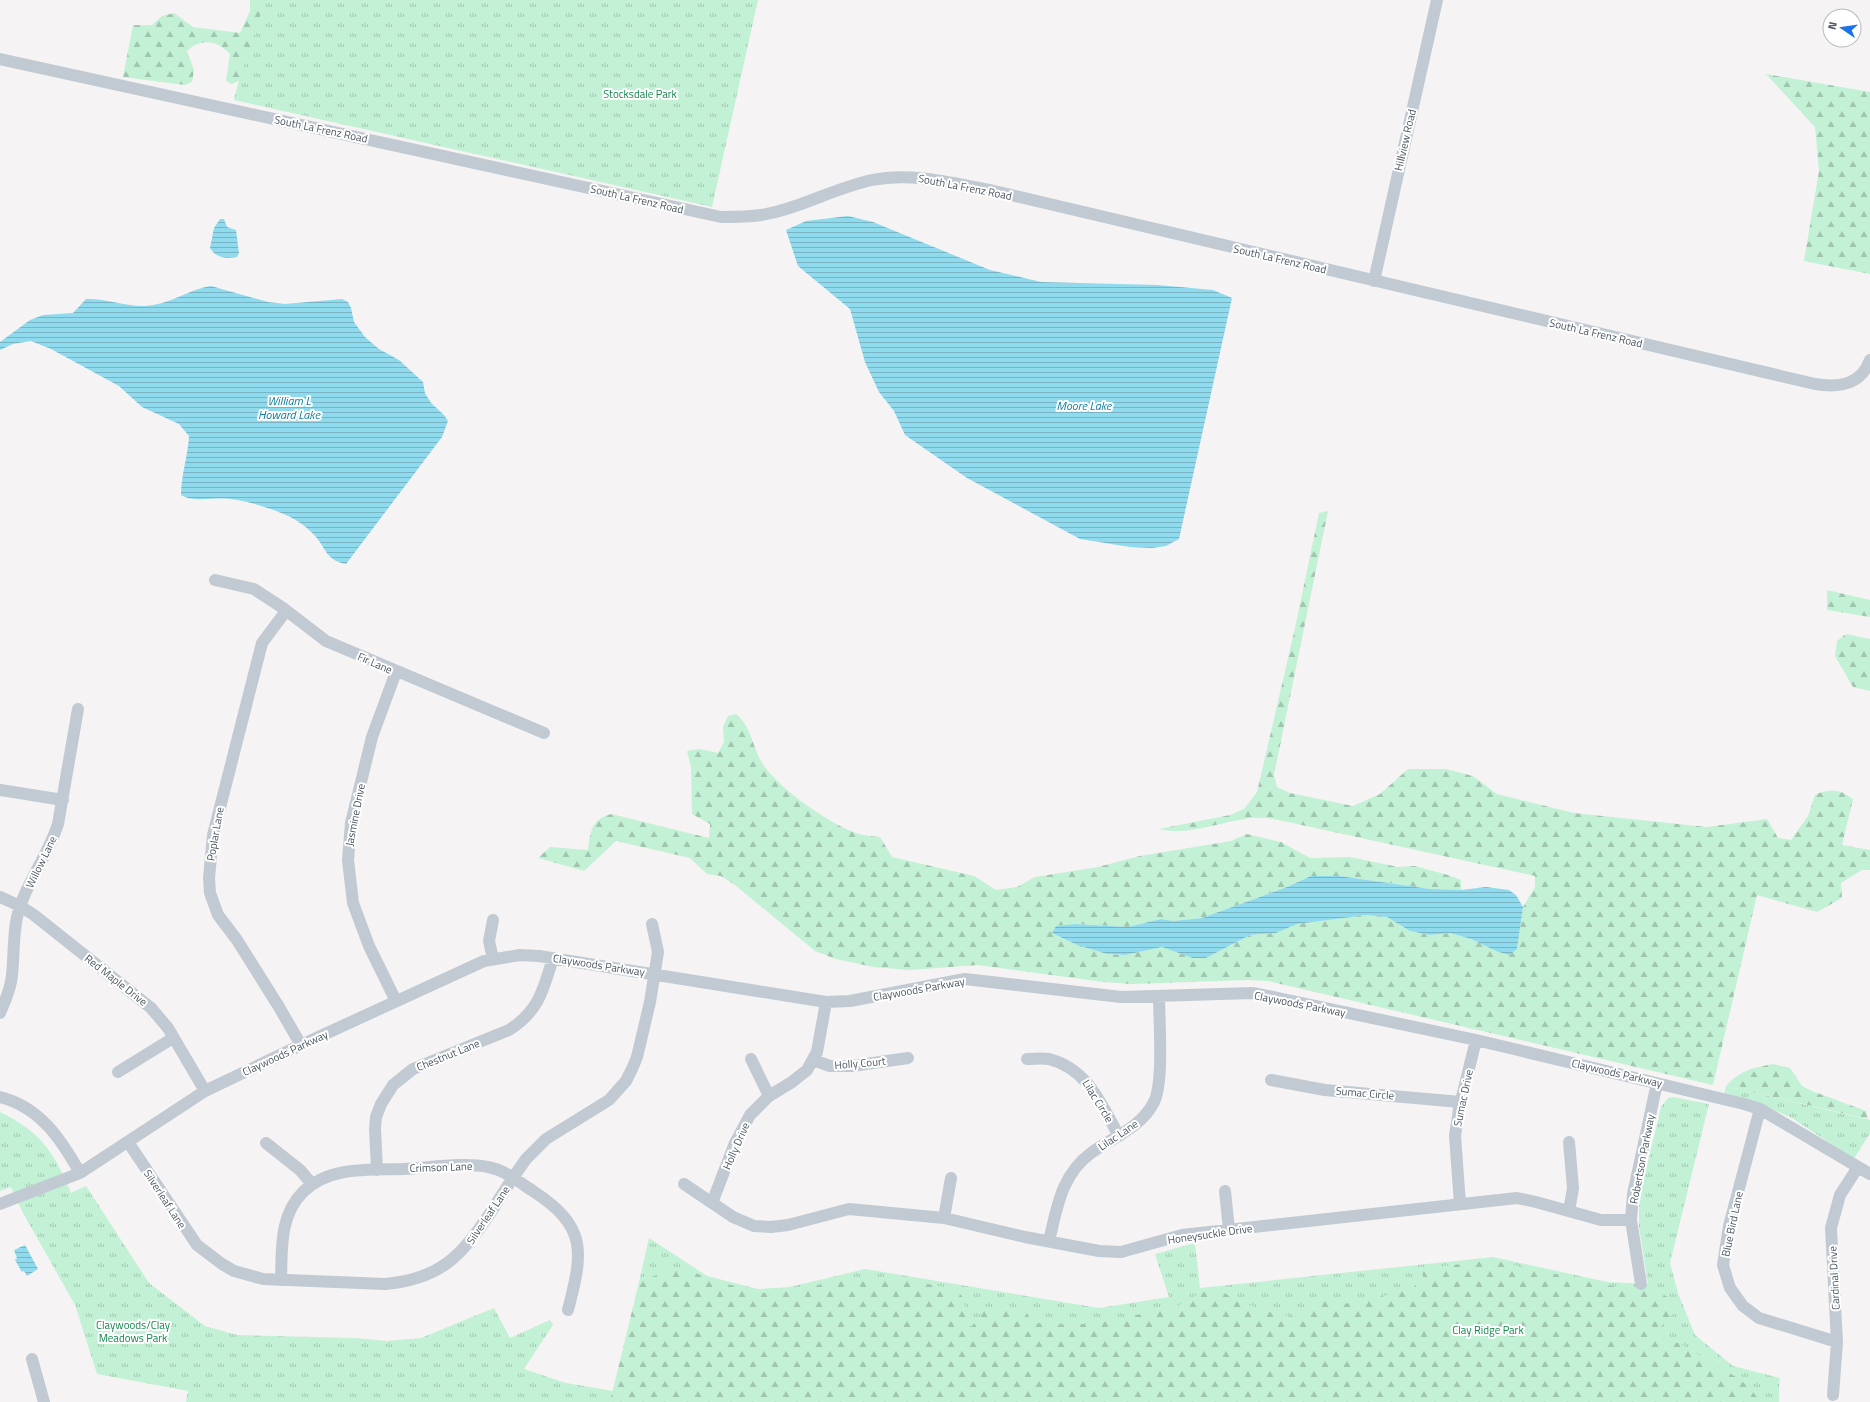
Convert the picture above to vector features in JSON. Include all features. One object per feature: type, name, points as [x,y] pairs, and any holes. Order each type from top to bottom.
[{"type":"street","name":"Hillview Road","points":[[1374,281],[1437,0]]},
{"type":"street","name":"South La Frenz Road","points":[[0,59],[721,217],[762,215],[781,210],[852,185],[873,180],[910,176],[990,190],[1828,386],[1848,384],[1864,371],[1870,360]]},
{"type":"street","name":"Fir Lane","points":[[215,580],[254,589],[326,641],[396,672],[544,733]]},
{"type":"street","name":"Poplar Lane","points":[[286,611],[262,643],[212,835],[208,878],[210,893],[218,915],[226,928],[237,940],[301,1045]]},
{"type":"street","name":"Jasmine Drive","points":[[396,672],[372,737],[352,823],[348,860],[353,903],[369,946],[396,1002]]},
{"type":"street","name":"Willow Lane","points":[[0,1013],[10,989],[15,930],[20,906],[53,839],[63,800],[78,709]]},
{"type":"street","points":[[0,790],[63,800]]},
{"type":"street","name":"Red Maple Drive","points":[[0,897],[20,906],[151,1008],[161,1019],[205,1091]]},
{"type":"street","points":[[493,959],[489,941],[494,920]]},
{"type":"street","name":"Silverleaf Lane","points":[[128,1142],[188,1234],[209,1255],[228,1268],[249,1276],[281,1280],[385,1284],[408,1281],[430,1274],[443,1266],[465,1248],[526,1158],[535,1149],[546,1139],[600,1107],[618,1091],[626,1081],[637,1057],[655,973],[658,952],[652,924]]},
{"type":"street","name":"Claywoods Parkway","points":[[0,1204],[80,1173],[205,1091],[301,1045],[484,961],[520,955],[553,958],[655,973],[709,984],[826,1002],[850,1001],[965,979],[1121,997],[1254,993],[1476,1040],[1760,1109],[1870,1174]]},
{"type":"street","name":"Chestnut Lane","points":[[377,1170],[375,1129],[376,1117],[381,1104],[393,1085],[413,1069],[509,1030],[520,1023],[535,1007],[541,997],[553,958]]},
{"type":"street","name":"Lilac Lane","points":[[1049,1242],[1060,1192],[1075,1168],[1090,1153],[1119,1136],[1144,1116],[1154,1102],[1159,1084],[1158,996]]},
{"type":"street","name":"Holly Drive","points":[[712,1203],[735,1143],[750,1115],[769,1096],[792,1082],[807,1070],[813,1060],[817,1052],[826,1002]]},
{"type":"street","points":[[118,1072],[173,1038]]},
{"type":"street","name":"Sumac Drive","points":[[1460,1204],[1455,1136],[1460,1102],[1476,1040]]},
{"type":"street","name":"Holly Court","points":[[813,1060],[830,1066],[852,1066],[908,1058]]},
{"type":"street","points":[[751,1059],[769,1096]]},
{"type":"street","name":"Lilac Circle","points":[[1027,1059],[1048,1059],[1075,1070],[1085,1079],[1119,1136]]},
{"type":"street","name":"Sumac Circle","points":[[1271,1080],[1325,1090],[1460,1102]]},
{"type":"street","name":"Robertson Parkway","points":[[1641,1284],[1631,1220],[1633,1194],[1657,1083]]},
{"type":"street","points":[[0,1097],[18,1104],[43,1120],[62,1141],[80,1173]]},
{"type":"street","name":"Blue Bird Lane","points":[[1760,1109],[1729,1226],[1723,1265],[1730,1288],[1743,1306],[1759,1318],[1837,1342]]},
{"type":"street","points":[[1569,1142],[1573,1188],[1569,1211]]},
{"type":"street","points":[[266,1143],[300,1170],[312,1184]]},
{"type":"street","name":"Crimson Lane","points":[[281,1280],[285,1222],[295,1202],[312,1184],[334,1174],[377,1170],[476,1166],[501,1171],[552,1203],[561,1212],[573,1231],[578,1250],[578,1270],[568,1310]]},
{"type":"street","name":"Cardinal Drive","points":[[1833,1395],[1837,1342],[1831,1228],[1840,1195],[1858,1167]]},
{"type":"street","points":[[944,1218],[951,1178]]},
{"type":"street","name":"Honeysuckle Drive","points":[[684,1184],[733,1217],[754,1226],[771,1227],[788,1225],[849,1208],[944,1218],[1049,1242],[1099,1251],[1121,1252],[1182,1235],[1517,1198],[1601,1220],[1631,1220]]},
{"type":"street","points":[[1225,1191],[1229,1230]]},
{"type":"street","points":[[32,1359],[44,1402]]},
{"type":"green space","points":[[250,0],[261,0],[260,16],[240,80],[232,84],[226,81],[230,54],[215,43],[209,42],[198,44],[187,51],[194,70],[192,82],[185,85],[123,77],[133,25],[152,25],[162,16],[174,13],[193,27],[240,33],[250,11]]},
{"type":"green space","name":"Stocksdale Park","points":[[258,0],[758,0],[712,207],[234,100]]},
{"type":"green space","points":[[1766,74],[1870,92],[1870,274],[1804,261],[1819,171],[1815,127]]},
{"type":"green space","points":[[1328,511],[1274,775],[1277,787],[1290,793],[1353,806],[1380,794],[1408,769],[1446,769],[1473,776],[1497,794],[1574,813],[1707,827],[1767,819],[1778,838],[1791,840],[1808,816],[1815,795],[1825,791],[1839,791],[1853,799],[1842,845],[1870,850],[1870,870],[1862,870],[1841,883],[1842,898],[1817,912],[1757,895],[1713,1085],[1268,981],[1246,980],[1132,984],[1103,982],[978,965],[910,970],[873,967],[836,959],[815,951],[735,885],[721,876],[707,874],[690,858],[616,841],[584,871],[538,858],[550,847],[588,850],[591,832],[595,823],[611,814],[709,838],[710,824],[692,814],[691,767],[687,751],[700,749],[718,753],[724,742],[723,727],[728,716],[736,714],[746,726],[757,754],[772,776],[794,796],[820,814],[845,829],[856,833],[880,837],[892,857],[974,876],[996,890],[1017,887],[1035,877],[1098,867],[1140,856],[1231,841],[1247,834],[1281,842],[1310,858],[1350,857],[1398,867],[1415,866],[1461,880],[1461,890],[1430,889],[1339,876],[1311,876],[1287,887],[1202,918],[1173,921],[1161,919],[1128,927],[1075,924],[1056,926],[1052,933],[1077,945],[1107,954],[1125,955],[1162,947],[1206,958],[1250,935],[1276,933],[1297,924],[1367,915],[1387,917],[1410,931],[1430,935],[1450,933],[1471,939],[1496,951],[1517,949],[1523,907],[1535,887],[1535,876],[1274,819],[1249,818],[1181,831],[1159,829],[1230,815],[1244,809],[1257,792],[1295,628],[1319,513]]},
{"type":"green space","points":[[1827,590],[1870,600],[1870,617],[1827,610]]},
{"type":"green space","points":[[1846,634],[1870,639],[1870,691],[1853,687],[1835,656],[1837,641]]},
{"type":"green space","points":[[1773,1064],[1790,1068],[1802,1086],[1866,1111],[1868,1119],[1726,1086],[1737,1076],[1747,1070]]},
{"type":"green space","points":[[1726,1086],[1870,1120],[1870,1133],[1854,1159],[1792,1118],[1754,1101],[1724,1094]]},
{"type":"green space","name":"Clay Ridge Park","points":[[1673,1097],[1709,1104],[1670,1263],[1678,1293],[1695,1335],[1733,1366],[1780,1378],[1779,1402],[1117,1402],[639,1282],[649,1238],[707,1276],[758,1289],[790,1287],[865,1269],[1099,1308],[1169,1297],[1155,1254],[1195,1243],[1200,1288],[1493,1257],[1607,1282],[1648,1284],[1639,1227],[1640,1195],[1661,1107],[1668,1098]]},
{"type":"green space","name":"Claywoods/Clay Meadows Park","points":[[0,1112],[26,1127],[44,1145],[52,1155],[71,1193],[86,1186],[149,1283],[205,1326],[237,1335],[355,1338],[387,1341],[421,1338],[494,1308],[510,1338],[550,1320],[553,1325],[524,1369],[566,1383],[613,1391],[610,1402],[186,1402],[188,1391],[97,1374],[75,1305],[22,1211],[11,1187],[0,1191]]},
{"type":"green space","name":"Clay Ridge Park","points":[[1491,1260],[1611,1286],[1652,1289],[1670,1298],[1674,1313],[1663,1323],[1656,1333],[1662,1341],[1679,1343],[1741,1380],[1754,1393],[1760,1402],[610,1402],[639,1282],[675,1268],[689,1270],[712,1280],[762,1293],[804,1290],[832,1281],[872,1280],[890,1277],[955,1289],[962,1296],[971,1327],[985,1310],[1007,1306],[1022,1309],[1035,1323],[1070,1325],[1096,1323],[1176,1307],[1202,1292],[1222,1291],[1232,1298],[1264,1311],[1294,1317],[1324,1296],[1343,1304],[1362,1301],[1412,1289],[1423,1277],[1422,1269]]},
{"type":"water","name":"Moore Lake","points":[[848,216],[873,222],[990,270],[1041,282],[1158,285],[1213,290],[1232,298],[1179,539],[1166,546],[1152,548],[1130,547],[1080,539],[967,478],[905,435],[894,411],[879,392],[865,362],[850,309],[798,266],[786,230],[806,221]]},
{"type":"water","points":[[220,219],[224,219],[227,227],[236,230],[239,253],[237,257],[229,258],[218,256],[210,248],[214,228]]},
{"type":"water","name":"William L Howard Lake","points":[[211,286],[268,302],[285,304],[342,299],[348,302],[354,322],[365,337],[379,349],[399,360],[423,382],[425,393],[431,403],[444,415],[448,421],[442,437],[346,564],[334,560],[311,532],[294,519],[280,512],[238,500],[192,499],[181,495],[189,436],[179,424],[142,407],[119,386],[51,349],[31,341],[13,344],[0,350],[0,342],[30,320],[43,315],[73,313],[86,299],[144,306],[168,301]]},
{"type":"water","points":[[1311,876],[1339,876],[1430,889],[1461,890],[1486,887],[1509,890],[1516,895],[1523,907],[1517,949],[1509,955],[1496,951],[1471,939],[1450,933],[1430,935],[1410,931],[1387,917],[1367,915],[1297,924],[1276,933],[1250,935],[1206,958],[1193,958],[1162,947],[1125,955],[1107,954],[1077,945],[1052,933],[1056,926],[1075,924],[1128,927],[1161,919],[1173,921],[1202,918],[1287,887]]},
{"type":"water","points":[[25,1245],[38,1269],[27,1276],[24,1271],[22,1272],[15,1260],[17,1258],[14,1250]]}]
